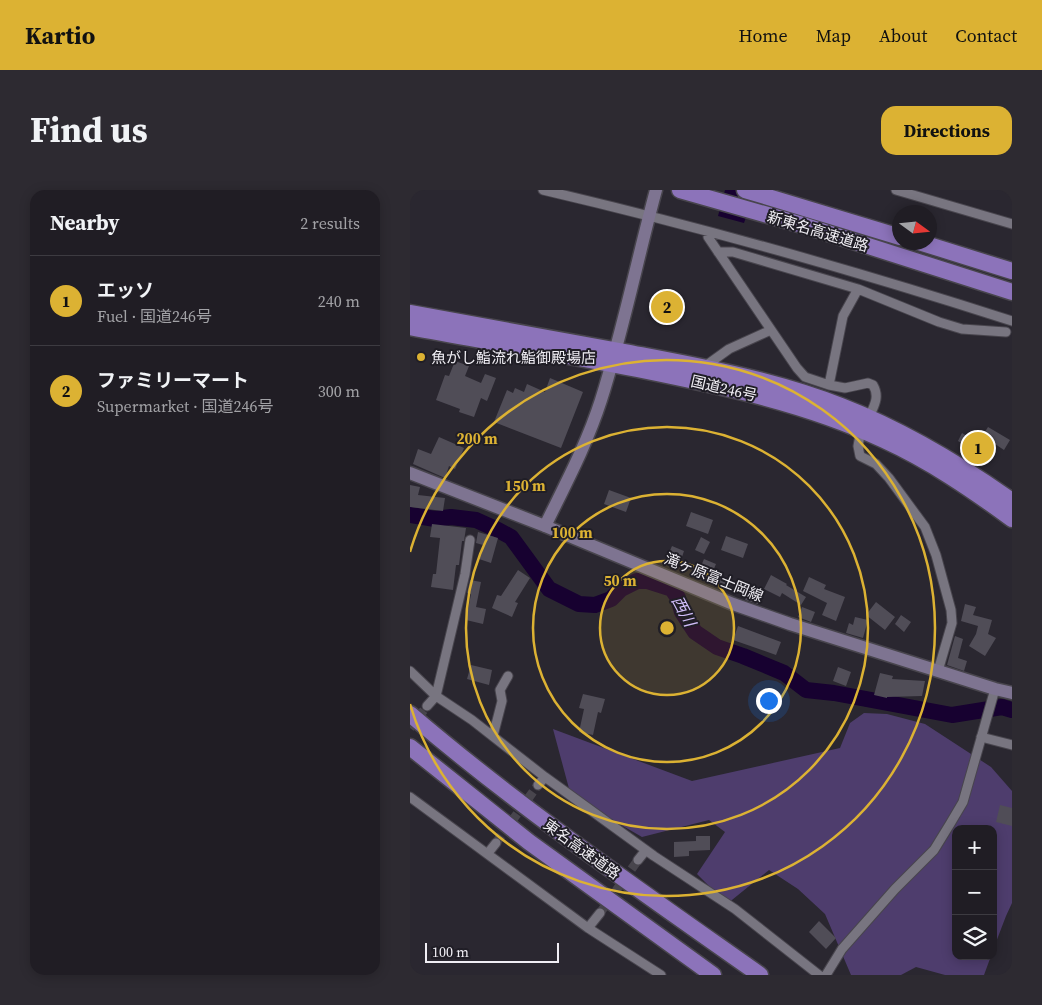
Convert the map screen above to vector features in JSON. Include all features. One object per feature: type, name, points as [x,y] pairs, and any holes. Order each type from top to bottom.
[{"type":"highway","name":"新東名高速道路","points":[[680,190],[806,226],[1012,292]]},
{"type":"highway","name":"新東名高速道路","points":[[745,190],[892,234]]},
{"type":"highway","points":[[783,190],[892,227]]},
{"type":"highway","points":[[937,243],[1012,270]]},
{"type":"highway","points":[[937,247],[1012,270]]},
{"type":"highway","name":"国道246号","points":[[410,313],[614,357],[915,439],[970,471],[1012,501]]},
{"type":"highway","name":"国道246号","points":[[410,327],[614,357],[704,367],[808,394],[865,424],[966,486],[1012,519]]},
{"type":"highway","name":"東名高速道路","points":[[410,713],[477,770],[548,825],[760,975]]},
{"type":"highway","name":"東名高速道路","points":[[412,749],[537,848],[713,975]]},
{"type":"main road","points":[[545,526],[585,442],[600,402],[614,357],[656,190]]},
{"type":"main road","name":"滝ヶ原富士岡線","points":[[410,473],[545,526],[733,604],[790,624],[938,670],[993,695],[1012,693]]},
{"type":"street","points":[[543,190],[649,215],[817,260],[1012,321]]},
{"type":"street","points":[[896,190],[1012,224]]},
{"type":"street","points":[[708,237],[805,377],[845,388],[868,383],[873,385],[876,390],[877,397],[858,446],[860,456],[876,464],[890,478],[925,526],[936,555],[951,610],[952,623],[938,670]]},
{"type":"street","points":[[718,252],[733,252],[858,289],[939,322],[962,329],[1006,332]]},
{"type":"street","points":[[829,385],[843,316],[858,289]]},
{"type":"street","points":[[704,367],[728,349],[771,330]]},
{"type":"street","points":[[428,706],[436,696],[465,574],[470,540]]},
{"type":"street","points":[[410,671],[436,696],[646,850],[735,910],[819,975]]},
{"type":"street","points":[[493,736],[502,701],[500,690],[508,676]]},
{"type":"street","points":[[826,975],[842,949],[894,889],[934,850],[963,802],[993,695]]},
{"type":"street","points":[[982,734],[1012,746]]},
{"type":"street","points":[[538,785],[545,777]]},
{"type":"street","points":[[410,797],[588,928],[661,975]]},
{"type":"street","points":[[488,853],[496,843]]},
{"type":"street","points":[[638,860],[646,850]]},
{"type":"street","points":[[588,928],[600,913]]},
{"type":"shaded area","points":[[725,190],[759,190],[752,214],[747,214],[744,223],[718,216]]},
{"type":"shaded area","points":[[864,713],[887,714],[925,724],[991,767],[1012,791],[1012,903],[997,940],[997,825],[952,825],[952,960],[990,960],[984,975],[945,975],[916,967],[901,975],[851,975],[825,914],[798,889],[769,870],[727,904],[697,874],[725,832],[709,820],[642,837],[571,796],[553,729],[692,781],[840,748],[850,723]]},
{"type":"building","points":[[455,361],[469,366],[465,376],[481,383],[485,374],[496,378],[487,401],[481,398],[474,417],[459,412],[460,409],[436,400],[445,375],[449,376]]},
{"type":"building","points":[[550,378],[583,392],[561,448],[494,422],[507,390],[513,393],[515,388],[524,392],[527,384],[545,392]]},
{"type":"building","points":[[988,427],[1010,440],[1004,450],[995,444],[987,459],[958,441],[962,433],[978,443]]},
{"type":"building","points":[[439,437],[464,448],[455,469],[449,466],[445,478],[413,464],[418,449],[431,454]]},
{"type":"building","points":[[410,485],[420,487],[418,495],[445,498],[443,511],[410,507]]},
{"type":"building","points":[[609,490],[631,498],[626,512],[604,504]]},
{"type":"building","points":[[691,512],[713,520],[708,534],[686,526]]},
{"type":"building","points":[[432,524],[466,528],[464,541],[462,541],[459,565],[456,565],[453,590],[431,587],[433,574],[436,574],[440,538],[430,537]]},
{"type":"building","points":[[478,532],[498,538],[491,563],[479,559],[483,545],[476,543]]},
{"type":"building","points":[[726,536],[748,544],[743,558],[721,550]]},
{"type":"building","points":[[701,537],[710,542],[704,554],[695,550]]},
{"type":"building","points":[[672,546],[684,551],[681,560],[668,555]]},
{"type":"building","points":[[704,559],[716,564],[710,578],[698,573]]},
{"type":"building","points":[[518,570],[530,578],[515,602],[518,603],[512,617],[492,608],[497,595],[501,596]]},
{"type":"building","points":[[771,575],[806,597],[801,605],[782,593],[780,597],[764,589]]},
{"type":"building","points":[[719,576],[732,581],[728,590],[715,585]]},
{"type":"building","points":[[809,577],[826,585],[824,589],[845,597],[836,621],[822,615],[827,603],[803,591]]},
{"type":"building","points":[[470,580],[481,582],[476,607],[486,609],[483,624],[466,620],[471,594],[467,593]]},
{"type":"building","points":[[750,589],[762,595],[758,604],[745,600]]},
{"type":"building","points":[[876,602],[895,617],[885,630],[866,615]]},
{"type":"building","points":[[965,604],[976,607],[973,615],[992,620],[988,634],[996,638],[985,656],[969,646],[978,626],[961,621]]},
{"type":"building","points":[[802,607],[815,612],[811,622],[798,617]]},
{"type":"building","points":[[901,615],[911,622],[904,632],[895,624]]},
{"type":"building","points":[[855,617],[868,620],[863,638],[846,633],[849,623],[853,625]]},
{"type":"building","points":[[738,626],[781,642],[776,655],[733,640]]},
{"type":"building","points":[[955,636],[963,639],[958,658],[967,661],[964,671],[947,665]]},
{"type":"building","points":[[471,665],[492,670],[489,685],[467,679]]},
{"type":"building","points":[[838,667],[851,672],[846,686],[833,681]]},
{"type":"building","points":[[880,673],[893,676],[892,679],[925,681],[922,696],[887,698],[874,695]]},
{"type":"building","points":[[583,694],[605,699],[601,713],[598,712],[593,735],[579,732],[584,709],[579,708]]},
{"type":"building","points":[[1000,805],[1012,808],[1012,826],[996,822]]},
{"type":"building","points":[[696,836],[710,836],[710,850],[689,851],[689,856],[674,857],[674,842],[696,841]]},
{"type":"building","points":[[819,921],[836,938],[826,949],[809,932]]},
{"type":"waterway","name":"西川","points":[[410,515],[435,519],[451,517],[476,520],[498,530],[511,537],[549,589],[579,604],[595,605],[611,599],[621,589],[637,581],[647,581],[672,589],[678,598],[682,612],[695,632],[717,647],[784,673],[806,690],[834,693],[952,715],[1002,707],[1012,710]]},
{"type":"tunnel","points":[[410,728],[427,706]]},
{"type":"tunnel","points":[[496,843],[538,785]]},
{"type":"tunnel","points":[[600,913],[638,860]]},
{"type":"place","name":"ファミリーマート","points":[[667,307]]},
{"type":"place","name":"魚がし鮨流れ鮨御殿場店","points":[[421,357]]},
{"type":"place","name":"エッソ","points":[[978,448]]}]
